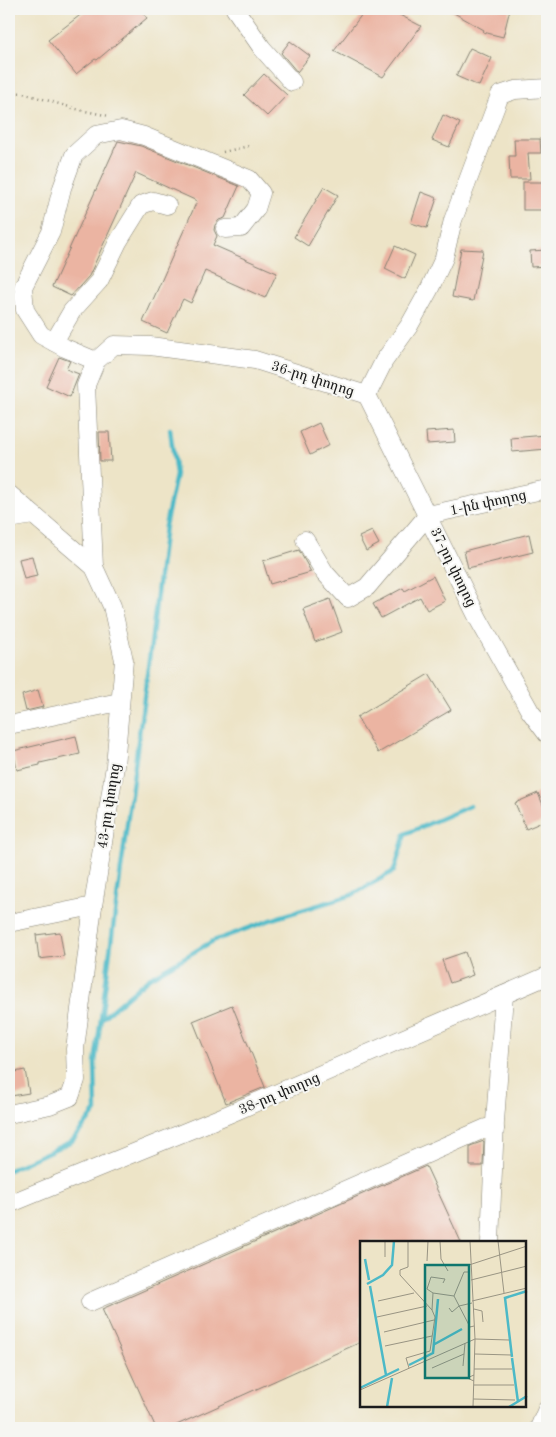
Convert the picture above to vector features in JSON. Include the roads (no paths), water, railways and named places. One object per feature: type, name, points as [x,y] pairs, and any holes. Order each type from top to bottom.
[{"type":"street","points":[[235,9],[262,48],[292,82]]},
{"type":"street","name":"36-րդ փողոց","points":[[94,567],[86,385],[96,361],[114,344],[150,346],[255,360],[367,395],[384,361],[409,326],[444,258],[452,220],[500,95],[515,90],[547,88]]},
{"type":"street","points":[[96,361],[41,335],[25,310],[23,287],[51,232],[62,188],[74,155],[96,135],[121,130],[144,136],[250,179],[261,193],[256,209],[241,228],[225,229]]},
{"type":"street","points":[[54,342],[72,311],[99,281],[118,242],[141,205],[152,201],[167,205]]},
{"type":"street","name":"37-րդ փողոց","points":[[367,395],[479,620],[530,710],[547,734]]},
{"type":"street","name":"1-ին փողոց","points":[[428,515],[547,489]]},
{"type":"street","name":"43-րդ փողոց","points":[[9,494],[94,567],[112,606],[124,660],[115,766],[93,906],[75,1050],[76,1080],[70,1097],[50,1105],[9,1114]]},
{"type":"street","points":[[9,519],[33,515]]},
{"type":"street","points":[[305,540],[325,573],[348,598],[367,586],[428,515]]},
{"type":"street","points":[[9,725],[119,702]]},
{"type":"street","points":[[9,923],[93,906]]},
{"type":"street","name":"38-րդ փողոց","points":[[9,1204],[229,1114],[547,976]]},
{"type":"street","points":[[490,1241],[504,995]]},
{"type":"street","points":[[90,1302],[486,1128],[495,1130]]},
{"type":"street","points":[[539,1428],[547,1409]]},
{"type":"waterway","points":[[9,1170],[72,1141],[96,1111],[95,1063],[165,526],[176,475],[170,429]]},
{"type":"waterway","points":[[101,1019],[149,978],[213,941],[279,917],[352,895],[394,871],[405,834],[470,806]]}]
